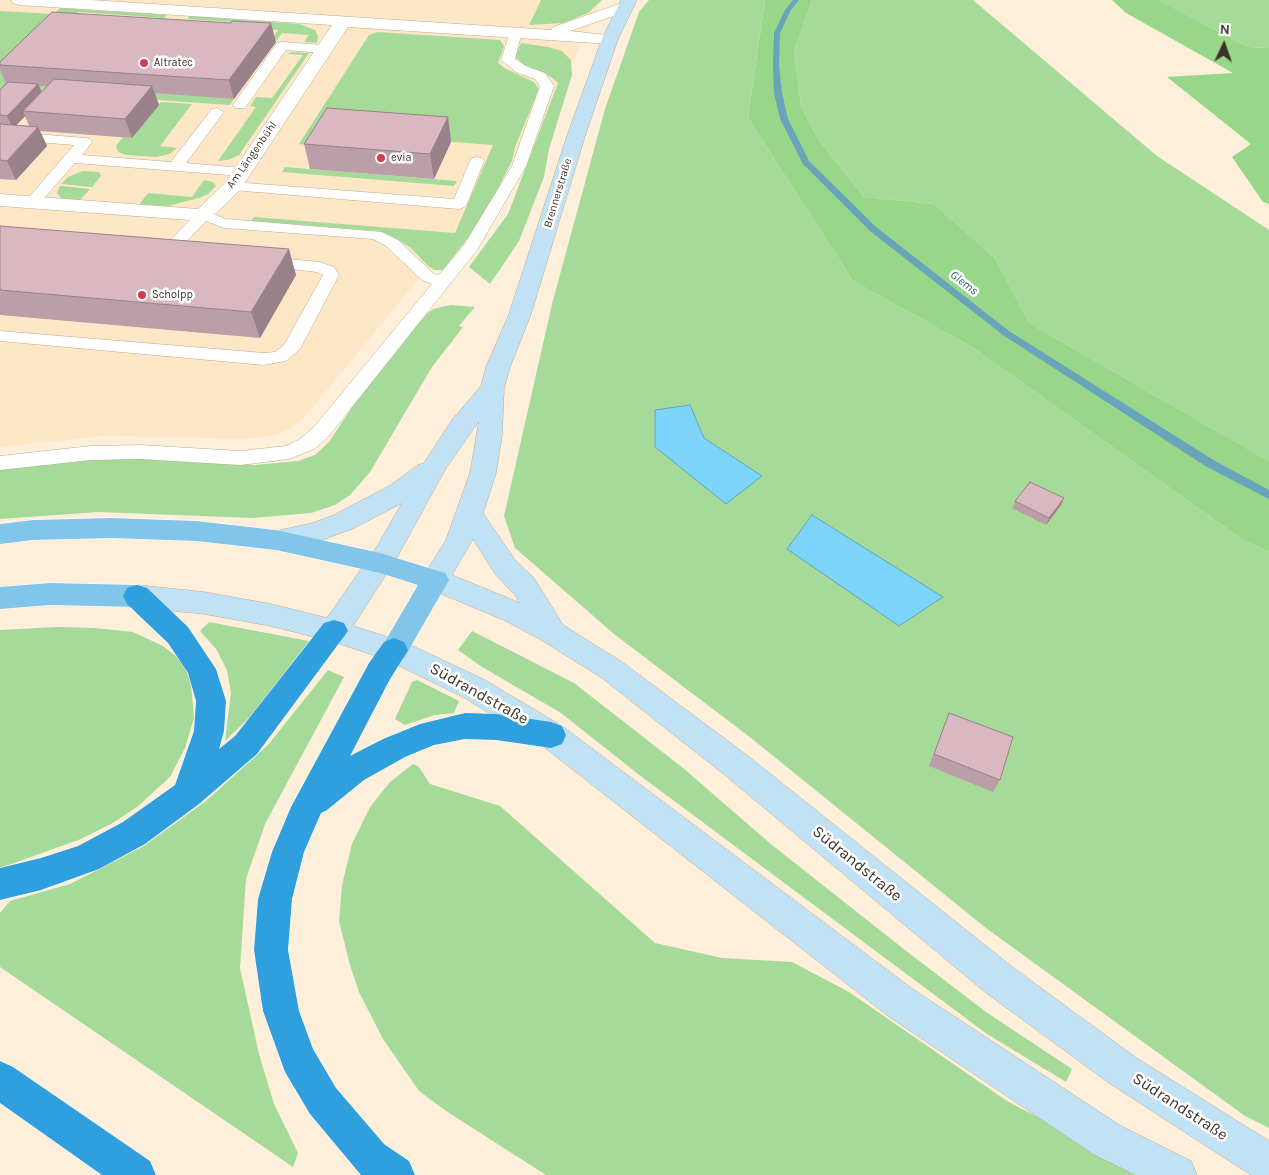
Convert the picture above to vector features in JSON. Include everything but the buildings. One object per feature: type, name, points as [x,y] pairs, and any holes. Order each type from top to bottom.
[{"type":"highway","points":[[137,596],[178,635],[201,669],[212,701],[209,731],[188,794]]},
{"type":"highway","points":[[0,884],[41,874],[87,858],[134,833],[188,794],[246,744],[334,631]]},
{"type":"highway","points":[[394,650],[379,672],[307,807],[288,852],[275,899],[271,950],[281,1011],[298,1059],[323,1101],[370,1158],[395,1175]]},
{"type":"highway","points":[[307,807],[353,770],[394,748],[431,733],[464,726],[496,727],[551,735]]},
{"type":"highway","points":[[0,1080],[136,1175]]},
{"type":"main road","name":"Brennerstraße","points":[[436,580],[458,543],[470,514],[483,473],[490,435],[492,388],[498,366],[520,314],[576,136],[610,39],[627,4]]},
{"type":"main road","name":"Brennerstraße","points":[[334,631],[380,563],[436,464],[461,426],[492,388]]},
{"type":"main road","points":[[276,540],[316,532],[343,522],[400,492],[436,464]]},
{"type":"main road","points":[[470,514],[505,567],[524,586],[553,633]]},
{"type":"main road","points":[[0,534],[34,530],[111,528],[196,531],[276,540],[380,563],[436,580],[394,650]]},
{"type":"main road","name":"Südrandstraße","points":[[436,580],[516,613],[553,633],[612,670],[666,710],[998,979],[1122,1070],[1269,1164]]},
{"type":"main road","points":[[0,598],[50,594],[137,596]]},
{"type":"main road","name":"Südrandstraße","points":[[137,596],[204,603],[271,615],[334,631],[394,650],[473,688],[551,735],[901,1002],[1108,1140],[1177,1175]]},
{"type":"street","points":[[21,0],[610,39]]},
{"type":"street","points":[[538,33],[574,26],[627,4]]},
{"type":"street","name":"Am Längenbühl","points":[[203,215],[238,179],[323,49],[343,22]]},
{"type":"street","points":[[0,200],[203,215]]},
{"type":"lane","points":[[173,24],[185,11]]},
{"type":"lane","points":[[0,463],[92,453],[140,452],[240,458],[289,452],[307,444],[321,432],[471,247],[519,166],[547,86],[540,76],[521,69],[508,60],[516,32]]},
{"type":"lane","points":[[240,105],[282,46],[323,49]]},
{"type":"lane","points":[[175,167],[216,112]]},
{"type":"lane","points":[[0,135],[85,142],[32,203]]},
{"type":"lane","points":[[71,158],[175,167],[238,179],[459,204],[477,162]]},
{"type":"lane","points":[[170,253],[177,242],[203,215],[224,223],[376,235],[392,243],[428,276],[442,282]]},
{"type":"lane","points":[[150,251],[188,255]]},
{"type":"lane","points":[[0,336],[264,360],[280,357],[291,349],[331,275],[328,270],[320,267],[245,260]]},
{"type":"shaded area","points":[[0,0],[602,0],[550,114],[512,161],[490,204],[462,247],[443,270],[435,270],[417,281],[303,419],[291,428],[273,436],[245,439],[105,436],[0,447]]},
{"type":"green space","points":[[541,0],[602,0],[588,13],[563,23],[529,25]]},
{"type":"green space","points":[[649,0],[765,0],[748,118],[853,281],[972,347],[1243,540],[1269,552],[1269,1128],[1245,1116],[986,928],[751,738],[614,634],[515,548],[504,516],[552,304],[605,109],[639,12]]},
{"type":"green space","points":[[765,0],[812,0],[794,51],[801,106],[818,139],[864,197],[934,204],[995,258],[1029,323],[1269,461],[1269,552],[1243,540],[972,347],[853,281],[748,118]]},
{"type":"green space","points":[[812,0],[973,0],[1157,156],[1269,230],[1269,461],[1029,323],[995,258],[934,204],[864,197],[818,139],[801,106],[794,51]]},
{"type":"green space","points":[[1112,0],[1159,0],[1248,47],[1269,48],[1269,204],[1263,202],[1232,157],[1251,144],[1167,77],[1233,73],[1126,13]]},
{"type":"green space","points":[[1159,0],[1269,0],[1269,48],[1248,47]]},
{"type":"green space","points":[[60,8],[167,15],[164,18],[78,12],[59,30],[234,99],[230,105],[0,89],[0,11],[54,14]]},
{"type":"green space","points":[[190,16],[299,24],[315,30],[318,36],[317,43],[304,42],[309,35],[282,33],[277,40],[272,39],[278,30],[263,29],[266,24],[187,19]]},
{"type":"green space","points":[[378,32],[500,40],[504,46],[498,63],[506,69],[534,82],[539,89],[515,147],[512,161],[490,204],[477,226],[443,270],[435,270],[428,266],[411,248],[379,231],[251,221],[254,217],[455,233],[493,145],[332,133],[324,146],[299,144],[369,35]]},
{"type":"green space","points":[[521,43],[562,51],[571,60],[572,75],[549,149],[544,177],[519,241],[490,284],[469,267],[508,214],[558,83],[551,77],[527,67],[515,57]]},
{"type":"green space","points":[[291,52],[309,53],[239,155],[228,160],[218,161],[256,107],[250,106],[256,97],[272,98],[303,55],[288,54]]},
{"type":"green space","points":[[161,102],[192,104],[160,146],[177,148],[169,154],[156,157],[126,155],[118,152],[116,146],[123,137],[132,138]]},
{"type":"green space","points":[[285,167],[457,181],[454,186],[282,172]]},
{"type":"green space","points":[[83,171],[99,172],[101,176],[92,187],[61,184],[68,177]]},
{"type":"green space","points":[[204,180],[213,182],[216,186],[208,194],[199,198],[168,206],[139,205],[148,193],[192,197]]},
{"type":"green space","points":[[60,186],[90,189],[80,200],[61,198],[57,193]]},
{"type":"green space","points":[[451,305],[475,307],[459,326],[463,327],[432,367],[370,472],[350,495],[335,505],[311,513],[252,518],[99,512],[0,519],[0,468],[92,459],[141,458],[255,465],[298,461],[315,455],[329,442],[376,371],[419,320],[433,309]]},
{"type":"green space","points":[[209,622],[309,641],[252,715],[225,741],[231,693],[227,670],[216,649],[200,631]]},
{"type":"green space","points":[[57,627],[133,632],[163,646],[176,656],[185,668],[191,683],[194,718],[185,748],[170,777],[137,807],[111,824],[81,839],[0,868],[0,630]]},
{"type":"green space","points":[[472,631],[574,683],[683,768],[772,845],[905,950],[986,1012],[1072,1069],[1066,1082],[987,1034],[638,774],[561,713],[482,667],[458,650]]},
{"type":"green space","points":[[328,670],[344,677],[265,824],[246,879],[240,968],[259,1054],[274,1104],[298,1153],[293,1167],[0,967],[0,913],[10,901],[70,884],[144,846],[206,801],[268,745]]},
{"type":"green space","points":[[417,680],[459,701],[454,713],[435,715],[405,725],[395,719],[412,682]]},
{"type":"green space","points":[[413,764],[419,767],[430,784],[500,806],[655,943],[722,958],[792,962],[849,992],[1007,1101],[1148,1175],[546,1175],[446,1111],[419,1091],[383,1039],[359,992],[350,965],[339,921],[342,885],[352,844],[370,807],[390,782]]},
{"type":"water","points":[[690,405],[704,438],[762,476],[726,504],[655,447],[655,410]]},
{"type":"water","points":[[812,515],[943,597],[899,626],[787,549]]},
{"type":"waterway","name":"Glems","points":[[796,0],[788,10],[777,33],[776,65],[778,93],[784,119],[806,162],[873,229],[1006,333],[1211,464],[1269,495]]},
{"type":"place","name":"Altratec","points":[[144,63]]},
{"type":"place","name":"evia","points":[[381,158]]},
{"type":"place","name":"Scholpp","points":[[142,295]]}]
